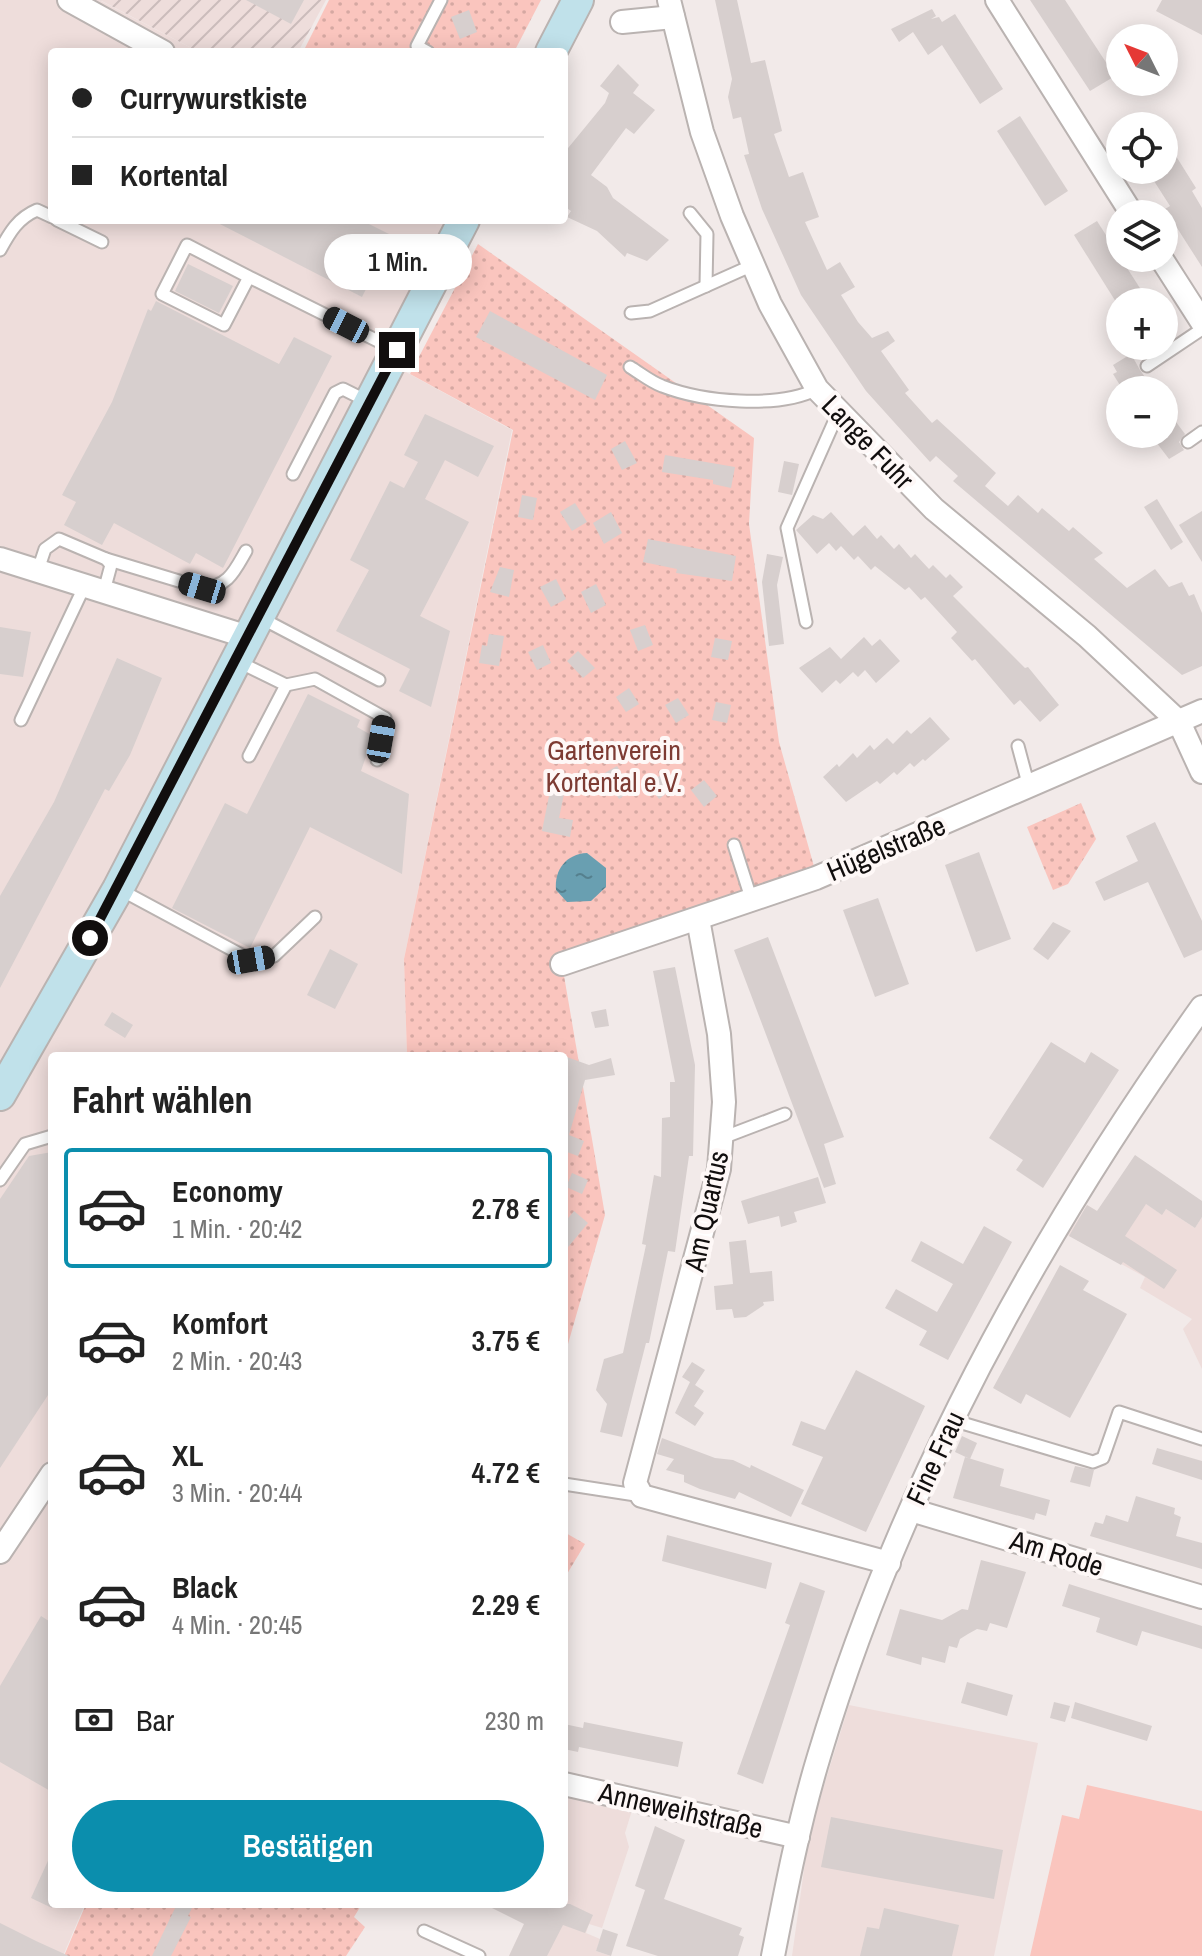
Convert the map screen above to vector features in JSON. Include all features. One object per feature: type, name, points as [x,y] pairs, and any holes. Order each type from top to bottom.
[{"type":"street","points":[[69,0],[156,48]]},
{"type":"street","points":[[553,48],[578,0]]},
{"type":"street","points":[[997,0],[1123,200]]},
{"type":"street","name":"Lange Fuhr","points":[[622,22],[671,9],[702,132],[753,265],[770,304],[817,389],[934,509],[1087,636],[1179,722],[1202,772]]},
{"type":"street","points":[[0,1095],[118,889],[461,224]]},
{"type":"street","points":[[1170,272],[1202,322]]},
{"type":"street","points":[[0,559],[248,638]]},
{"type":"street","name":"Hügelstraße","points":[[562,964],[752,901],[1029,788],[1202,711]]},
{"type":"street","name":"Am Quartus","points":[[642,1496],[635,1483],[714,1195],[721,1138],[724,1102],[719,1034],[698,919]]},
{"type":"street","name":"Fine Frau","points":[[773,1956],[798,1837],[838,1698],[911,1510],[952,1420],[1067,1209],[1202,1007]]},
{"type":"street","points":[[3,1540],[48,1479]]},
{"type":"street","points":[[642,1496],[889,1563]]},
{"type":"street","name":"Am Rode","points":[[911,1510],[1202,1597]]},
{"type":"street","name":"Anneweihstraße","points":[[568,1785],[798,1837]]},
{"type":"lane","points":[[421,48],[417,46],[441,0]]},
{"type":"lane","points":[[0,250],[12,228],[25,215],[37,210],[48,216]]},
{"type":"lane","points":[[690,213],[707,234],[706,286]]},
{"type":"lane","points":[[65,224],[102,242]]},
{"type":"lane","points":[[249,277],[224,325],[162,294],[187,245],[397,350]]},
{"type":"lane","points":[[631,313],[650,311],[753,265]]},
{"type":"lane","points":[[1147,366],[1202,329]]},
{"type":"lane","points":[[630,367],[663,386],[741,402],[802,397],[817,389]]},
{"type":"lane","points":[[293,474],[335,393],[343,389],[370,402]]},
{"type":"lane","points":[[806,622],[787,528],[838,413]]},
{"type":"lane","points":[[1188,442],[1202,432]]},
{"type":"lane","points":[[38,570],[45,549],[59,539],[106,559],[202,588],[214,587],[228,582],[246,551]]},
{"type":"lane","points":[[21,720],[111,565],[106,559]]},
{"type":"lane","points":[[248,638],[379,680]]},
{"type":"lane","points":[[248,638],[286,685]]},
{"type":"lane","points":[[286,685],[315,679],[385,718],[377,760]]},
{"type":"lane","points":[[249,756],[286,685]]},
{"type":"lane","points":[[1018,746],[1029,788]]},
{"type":"lane","points":[[734,845],[752,901]]},
{"type":"lane","points":[[118,889],[251,960],[274,956],[315,917]]},
{"type":"lane","points":[[721,1138],[785,1114]]},
{"type":"lane","points":[[0,1180],[25,1144],[48,1137]]},
{"type":"lane","points":[[952,1420],[1093,1462],[1103,1458],[1119,1412],[1202,1439]]},
{"type":"lane","points":[[568,1485],[642,1496]]},
{"type":"lane","points":[[424,1931],[479,1956]]},
{"type":"shaded area","points":[[0,0],[99,0],[191,48],[48,48],[48,224],[456,224],[384,360],[512,430],[404,959],[407,1052],[48,1052],[48,1908],[83,1908],[63,1956],[0,1956]]},
{"type":"shaded area","points":[[100,0],[326,0],[300,48],[191,48]]},
{"type":"shaded area","points":[[1146,1204],[1161,1214],[1166,1209],[1195,1228],[1202,1217],[1202,1369],[1183,1329],[1192,1319],[1140,1288],[1145,1277],[1068,1235],[1087,1205],[1097,1211]]},
{"type":"shaded area","points":[[849,1705],[1038,1743],[994,1956],[792,1956],[809,1834]]},
{"type":"shaded area","points":[[568,1793],[633,1807],[625,1833],[629,1847],[602,1928],[589,1924],[586,1933],[600,1939],[596,1951],[611,1956],[509,1956],[527,1918],[553,1908],[568,1908]]},
{"type":"green space","points":[[329,0],[541,0],[516,48],[305,48]]},
{"type":"green space","name":"Gartenverein Kortental e.V.","points":[[478,244],[754,438],[749,524],[779,742],[817,877],[562,964],[605,1215],[568,1344],[568,1052],[407,1052],[404,959],[513,430],[410,374]]},
{"type":"green space","points":[[1081,803],[1096,839],[1068,884],[1053,890],[1027,827]]},
{"type":"green space","points":[[568,1534],[585,1544],[568,1572]]},
{"type":"green space","points":[[1087,1785],[1202,1811],[1202,1956],[1030,1956],[1062,1815],[1079,1819]]},
{"type":"green space","points":[[84,1908],[360,1908],[354,1917],[365,1927],[346,1956],[64,1956]]},
{"type":"water","points":[[587,853],[606,868],[606,887],[591,901],[567,902],[556,890],[559,870],[573,856]]},
{"type":"building","points":[[246,0],[304,0],[291,24]]},
{"type":"building","points":[[715,0],[737,0],[751,63],[765,60],[782,131],[774,134],[789,177],[803,172],[819,217],[805,222],[827,270],[840,262],[855,287],[841,295],[858,322],[872,338],[888,331],[895,341],[881,351],[909,390],[905,393],[932,423],[937,419],[996,473],[985,486],[1008,506],[1018,495],[1038,513],[1042,508],[1069,531],[1073,527],[1103,553],[1094,559],[1127,588],[1155,569],[1169,587],[1182,582],[1189,596],[1194,594],[1202,613],[1202,666],[1182,675],[953,481],[958,476],[936,456],[930,462],[866,391],[801,295],[762,209],[744,155],[749,154],[741,117],[733,119],[728,97],[732,79]]},
{"type":"building","points":[[1030,0],[1065,0],[1106,62],[1106,81],[1090,91]]},
{"type":"building","points":[[1162,0],[1202,0],[1202,35],[1156,11]]},
{"type":"building","points":[[932,9],[936,16],[931,19],[939,17],[942,22],[955,14],[1003,89],[980,104],[942,45],[928,55],[913,32],[899,42],[891,29]]},
{"type":"building","points":[[469,10],[477,32],[460,39],[451,17]]},
{"type":"building","points":[[618,64],[639,85],[633,93],[655,110],[634,134],[626,128],[591,175],[607,187],[613,198],[669,240],[647,261],[627,253],[625,257],[597,231],[568,217],[571,211],[568,209],[568,148],[605,103],[609,93],[600,86]]},
{"type":"building","points":[[1020,116],[1068,191],[1045,206],[997,131]]},
{"type":"building","points":[[1178,159],[1196,188],[1192,191],[1202,208],[1202,267],[1178,229],[1178,200],[1166,200],[1156,184],[1178,184]]},
{"type":"building","points":[[1097,221],[1106,235],[1106,272],[1130,272],[1140,288],[1107,288],[1074,235]]},
{"type":"building","points":[[220,224],[369,224],[393,236],[362,297]]},
{"type":"building","points":[[188,264],[233,286],[219,313],[175,291]]},
{"type":"building","points":[[156,301],[279,364],[294,337],[332,356],[223,568],[196,553],[190,564],[114,523],[102,545],[64,525],[76,502],[62,495],[112,402],[148,309],[151,311]]},
{"type":"building","points":[[490,311],[607,375],[595,400],[476,337]]},
{"type":"building","points":[[1121,360],[1134,360],[1144,376],[1114,376],[1117,372],[1113,365]]},
{"type":"building","points":[[425,414],[494,446],[478,477],[445,460],[425,499],[469,522],[420,616],[450,631],[431,707],[399,691],[410,669],[336,631],[369,570],[350,560],[390,481],[404,488],[418,462],[404,455]]},
{"type":"building","points":[[1178,425],[1185,434],[1179,442],[1184,450],[1169,459],[1161,448],[1178,448]]},
{"type":"building","points":[[625,441],[637,463],[622,470],[611,449]]},
{"type":"building","points":[[665,455],[735,467],[731,488],[713,484],[713,480],[662,472]]},
{"type":"building","points":[[784,461],[799,464],[792,495],[778,492]]},
{"type":"building","points":[[522,495],[537,498],[533,520],[518,517]]},
{"type":"building","points":[[1157,499],[1183,542],[1171,550],[1144,507]]},
{"type":"building","points":[[575,503],[587,522],[572,531],[560,512]]},
{"type":"building","points":[[1202,511],[1202,562],[1179,525]]},
{"type":"building","points":[[611,512],[622,533],[604,544],[593,523]]},
{"type":"building","points":[[831,512],[853,536],[865,525],[877,539],[881,535],[894,549],[899,544],[911,558],[915,554],[929,569],[933,565],[946,578],[950,574],[963,587],[953,596],[1025,668],[1028,667],[1059,705],[1040,722],[1020,700],[1014,705],[975,659],[972,661],[951,638],[957,632],[925,597],[921,600],[909,587],[905,590],[875,566],[871,570],[858,556],[854,560],[841,546],[836,551],[829,543],[817,554],[796,530],[813,515],[823,519]]},
{"type":"building","points":[[648,539],[736,556],[732,581],[676,573],[677,569],[643,562]]},
{"type":"building","points":[[767,554],[783,557],[777,585],[784,644],[769,646],[762,582]]},
{"type":"building","points":[[500,567],[514,570],[509,597],[490,592]]},
{"type":"building","points":[[556,579],[566,599],[551,607],[540,587]]},
{"type":"building","points":[[596,584],[606,605],[591,613],[581,592]]},
{"type":"building","points":[[645,625],[653,645],[638,651],[630,630]]},
{"type":"building","points":[[0,627],[31,632],[23,677],[0,674]]},
{"type":"building","points":[[489,634],[504,636],[499,666],[479,663],[482,645],[487,646]]},
{"type":"building","points":[[864,637],[872,646],[880,639],[900,661],[876,683],[865,670],[858,677],[853,672],[840,684],[836,680],[822,693],[799,668],[830,647],[841,659]]},
{"type":"building","points":[[715,638],[732,641],[728,660],[711,657]]},
{"type":"building","points":[[543,645],[551,663],[537,670],[528,652]]},
{"type":"building","points":[[578,651],[595,668],[583,678],[567,661]]},
{"type":"building","points":[[117,658],[162,678],[130,755],[109,791],[105,789],[0,988],[0,896],[54,802]]},
{"type":"building","points":[[629,688],[639,704],[626,712],[616,697]]},
{"type":"building","points":[[308,694],[360,720],[357,727],[373,736],[361,771],[409,794],[402,874],[310,827],[250,948],[172,908],[225,803],[247,814]]},
{"type":"building","points":[[678,698],[689,715],[676,723],[665,705]]},
{"type":"building","points":[[716,702],[731,705],[727,723],[712,720]]},
{"type":"building","points":[[930,717],[950,739],[925,761],[923,759],[914,767],[910,763],[897,775],[894,772],[880,784],[877,781],[846,802],[823,777],[853,753],[857,758],[870,745],[874,750],[887,738],[893,744],[907,730],[911,734]]},
{"type":"building","points":[[617,766],[632,790],[619,799],[603,774]]},
{"type":"building","points":[[662,774],[672,789],[659,799],[648,784]]},
{"type":"building","points":[[704,780],[717,796],[704,807],[691,790]]},
{"type":"building","points":[[550,791],[564,794],[559,818],[573,820],[570,837],[542,831]]},
{"type":"building","points":[[1155,822],[1202,921],[1202,950],[1184,958],[1148,882],[1104,901],[1095,882],[1138,861],[1126,836]]},
{"type":"building","points":[[979,852],[1011,939],[976,952],[945,865]]},
{"type":"building","points":[[878,898],[909,984],[875,997],[843,910]]},
{"type":"building","points":[[1053,922],[1071,931],[1048,960],[1033,949]]},
{"type":"building","points":[[768,937],[844,1137],[824,1144],[836,1184],[824,1188],[734,950]]},
{"type":"building","points":[[330,949],[358,964],[335,1009],[307,995]]},
{"type":"building","points":[[675,967],[695,1065],[693,1156],[689,1156],[675,1252],[668,1251],[649,1343],[646,1343],[622,1437],[600,1432],[607,1404],[596,1390],[604,1359],[623,1353],[646,1245],[642,1244],[654,1175],[661,1177],[662,1118],[670,1117],[670,1082],[675,1082],[653,971]]},
{"type":"building","points":[[606,1009],[609,1026],[595,1028],[591,1012]]},
{"type":"building","points":[[112,1012],[133,1025],[125,1038],[104,1025]]},
{"type":"building","points":[[1051,1042],[1085,1063],[1091,1052],[1119,1070],[1043,1188],[1016,1170],[1023,1160],[989,1138]]},
{"type":"building","points":[[568,1057],[589,1065],[611,1058],[615,1075],[585,1080],[569,1135],[584,1141],[578,1156],[568,1152]]},
{"type":"building","points":[[48,1153],[48,1395],[0,1468],[0,1199],[29,1156]]},
{"type":"building","points":[[1135,1155],[1202,1201],[1202,1217],[1195,1228],[1166,1209],[1162,1215],[1146,1204],[1125,1236],[1177,1270],[1164,1289],[1123,1262],[1121,1265],[1069,1236],[1087,1205],[1097,1211]]},
{"type":"building","points":[[572,1173],[588,1180],[582,1194],[568,1188]]},
{"type":"building","points":[[818,1177],[826,1203],[794,1212],[797,1222],[781,1227],[779,1216],[748,1224],[741,1201]]},
{"type":"building","points":[[574,1211],[588,1223],[568,1247],[568,1218]]},
{"type":"building","points":[[984,1226],[1012,1242],[948,1360],[919,1345],[927,1331],[885,1308],[896,1289],[937,1312],[953,1284],[911,1261],[921,1241],[963,1264]]},
{"type":"building","points":[[746,1240],[750,1273],[772,1271],[774,1301],[763,1302],[764,1305],[746,1317],[734,1318],[732,1309],[716,1310],[714,1286],[733,1284],[729,1242]]},
{"type":"building","points":[[1060,1265],[1089,1281],[1083,1290],[1127,1314],[1070,1418],[1026,1394],[1021,1404],[993,1388]]},
{"type":"building","points":[[692,1362],[705,1370],[695,1385],[704,1391],[694,1406],[704,1413],[695,1426],[675,1413],[690,1382],[682,1377]]},
{"type":"building","points":[[856,1370],[925,1406],[866,1532],[801,1504],[823,1457],[792,1445],[801,1421],[825,1430]]},
{"type":"building","points":[[962,1436],[977,1443],[970,1459],[955,1452]]},
{"type":"building","points":[[662,1438],[715,1458],[733,1460],[750,1468],[751,1465],[804,1490],[791,1517],[739,1492],[735,1499],[684,1482],[684,1475],[666,1470],[674,1459],[657,1454]]},
{"type":"building","points":[[1157,1448],[1202,1461],[1202,1480],[1152,1464]]},
{"type":"building","points":[[965,1457],[1004,1469],[1000,1486],[1050,1500],[1046,1516],[1036,1513],[1034,1520],[953,1498]]},
{"type":"building","points":[[1075,1466],[1094,1470],[1090,1487],[1070,1482]]},
{"type":"building","points":[[1136,1496],[1175,1508],[1174,1514],[1181,1517],[1176,1536],[1202,1543],[1202,1569],[1090,1536],[1095,1522],[1103,1524],[1106,1515],[1128,1522]]},
{"type":"building","points":[[667,1535],[772,1563],[766,1589],[662,1561]]},
{"type":"building","points":[[981,1560],[1026,1572],[1007,1628],[990,1623],[987,1631],[977,1629],[968,1634],[960,1639],[957,1648],[949,1646],[945,1663],[922,1657],[921,1665],[886,1655],[900,1609],[942,1620],[962,1609],[968,1610]]},
{"type":"building","points":[[800,1582],[825,1591],[763,1784],[737,1774],[790,1625],[785,1623]]},
{"type":"building","points":[[1069,1584],[1202,1626],[1202,1649],[1142,1631],[1137,1646],[1096,1632],[1100,1618],[1062,1606]]},
{"type":"building","points":[[41,1616],[48,1620],[48,1790],[0,1762],[0,1686]]},
{"type":"building","points":[[967,1682],[1013,1695],[1007,1716],[961,1703]]},
{"type":"building","points":[[1054,1702],[1070,1706],[1065,1722],[1050,1718]]},
{"type":"building","points":[[1075,1702],[1152,1726],[1147,1741],[1071,1718]]},
{"type":"building","points":[[584,1722],[683,1742],[678,1767],[579,1747],[578,1752],[568,1750],[568,1725],[583,1728]]},
{"type":"building","points":[[831,1817],[1003,1850],[994,1899],[821,1867]]},
{"type":"building","points":[[655,1826],[685,1840],[664,1899],[742,1928],[739,1935],[744,1937],[738,1956],[658,1956],[626,1946],[645,1890],[635,1886]]},
{"type":"building","points":[[48,1861],[48,1906],[31,1898]]},
{"type":"building","points":[[570,1904],[593,1915],[585,1933],[563,1925],[547,1956],[509,1956],[524,1924],[492,1908],[568,1908]]},
{"type":"building","points":[[175,1908],[192,1908],[188,1916],[191,1917],[171,1956],[152,1956]]},
{"type":"building","points":[[884,1908],[959,1925],[952,1956],[860,1956],[867,1927],[879,1929]]},
{"type":"building","points":[[0,1923],[36,1941],[69,1956],[0,1956]]},
{"type":"building","points":[[603,1929],[618,1934],[611,1956],[596,1951]]},
{"type":"route","points":[[90,938],[397,350]]}]
